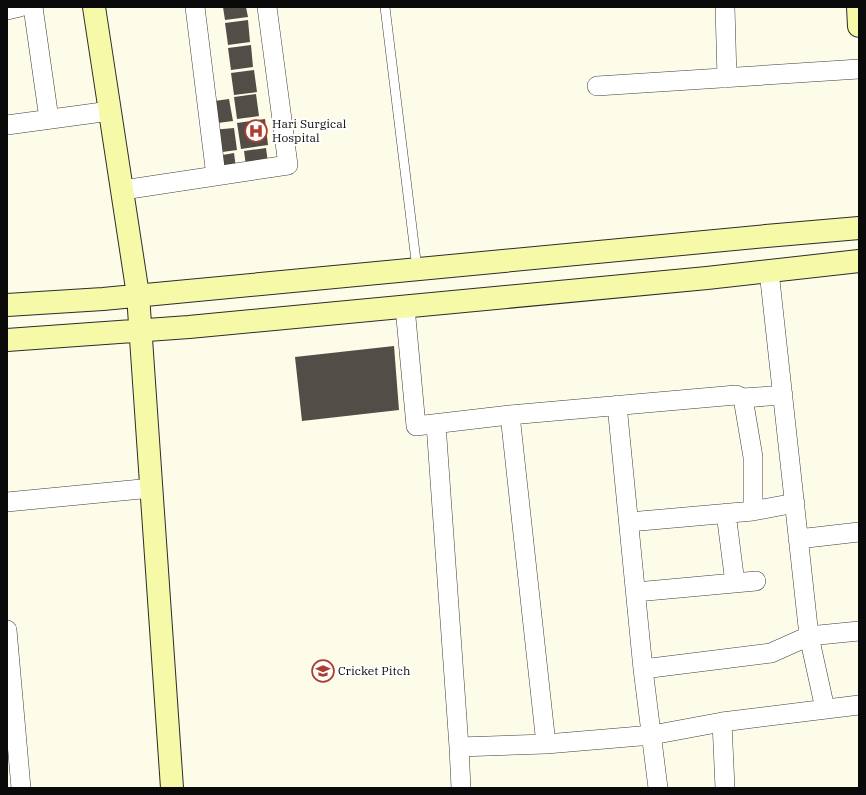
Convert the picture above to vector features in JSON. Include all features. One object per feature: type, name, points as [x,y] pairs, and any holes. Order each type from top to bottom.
[{"type":"street","points":[[7,10],[20,7]]},
{"type":"street","points":[[33,7],[49,119]]},
{"type":"street","points":[[94,7],[138,295],[172,788]]},
{"type":"street","points":[[195,7],[216,176]]},
{"type":"street","points":[[123,190],[288,166],[267,7]]},
{"type":"street","points":[[726,7],[727,78]]},
{"type":"street","points":[[858,7],[859,26]]},
{"type":"street","points":[[597,86],[859,68]]},
{"type":"street","points":[[7,125],[110,110]]},
{"type":"street","points":[[7,305],[138,295],[758,236],[859,228]]},
{"type":"street","points":[[7,340],[189,327],[405,307],[859,261]]},
{"type":"street","points":[[769,271],[809,636],[825,709]]},
{"type":"street","points":[[405,307],[416,426],[510,415],[736,395],[744,398],[783,396]]},
{"type":"street","points":[[744,398],[753,457],[753,511]]},
{"type":"street","points":[[617,405],[643,669],[658,788]]},
{"type":"street","points":[[510,415],[546,744]]},
{"type":"street","points":[[436,424],[459,747],[460,788]]},
{"type":"street","points":[[7,502],[152,488]]},
{"type":"street","points":[[629,522],[753,511],[795,503]]},
{"type":"street","points":[[726,513],[735,583]]},
{"type":"street","points":[[798,539],[859,532]]},
{"type":"street","points":[[636,592],[756,581]]},
{"type":"street","points":[[7,630],[8,657],[21,788]]},
{"type":"street","points":[[643,669],[771,653],[809,636],[859,631]]},
{"type":"street","points":[[459,747],[546,744],[652,735],[722,722],[859,705]]},
{"type":"street","points":[[722,722],[725,788]]},
{"type":"lane","points":[[385,7],[417,269]]},
{"type":"building","points":[[223,7],[246,7],[248,17],[225,20]]},
{"type":"building","points":[[248,20],[250,42],[228,45],[225,23]]},
{"type":"building","points":[[251,45],[253,67],[231,70],[228,48]]},
{"type":"building","points":[[254,70],[257,92],[234,95],[231,73]]},
{"type":"building","points":[[256,94],[259,116],[237,119],[234,97]]},
{"type":"building","points":[[229,99],[233,121],[210,124],[207,102]]},
{"type":"building","points":[[265,119],[268,145],[241,149],[237,123]]},
{"type":"building","points":[[234,128],[237,150],[215,153],[212,130]]},
{"type":"building","points":[[266,148],[269,170],[247,173],[244,151]]},
{"type":"building","points":[[234,153],[237,175],[211,157]]},
{"type":"building","points":[[394,346],[399,410],[302,421],[295,357]]},
{"type":"place","name":"Hari Surgical Hospital","points":[[256,131]]},
{"type":"place","name":"Cricket Pitch","points":[[323,671]]}]
